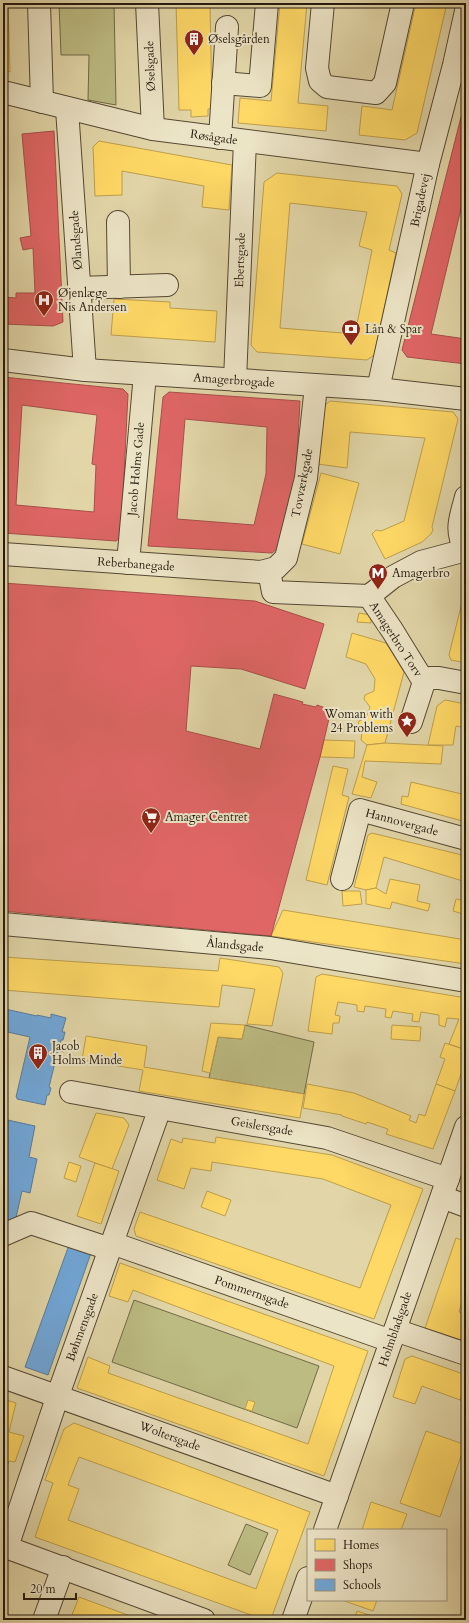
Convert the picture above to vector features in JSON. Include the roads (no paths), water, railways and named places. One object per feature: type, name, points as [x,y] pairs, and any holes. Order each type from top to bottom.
[{"type":"street","points":[[39,3],[42,102]]},
{"type":"street","name":"Øselsgade","points":[[147,3],[152,129]]},
{"type":"street","points":[[223,83],[260,86],[268,3]]},
{"type":"street","points":[[323,3],[317,68],[320,81],[327,87],[340,90],[376,93],[385,83],[404,3]]},
{"type":"street","name":"Brigadevej","points":[[378,389],[428,164],[454,65],[466,11]]},
{"type":"street","points":[[220,138],[226,27]]},
{"type":"street","name":"Røsågade","points":[[3,92],[152,129],[428,164]]},
{"type":"street","name":"Ølandsgade","points":[[67,109],[85,370]]},
{"type":"street","name":"Ebertsgade","points":[[235,380],[245,141]]},
{"type":"street","points":[[118,222],[119,286]]},
{"type":"street","points":[[79,288],[167,285]]},
{"type":"street","name":"Amagerbrogade","points":[[3,360],[85,370],[378,389],[466,399]]},
{"type":"street","name":"Jacob Holms Gade","points":[[128,563],[145,374]]},
{"type":"street","name":"Tovværkgade","points":[[270,571],[282,564],[286,558],[306,478],[316,386]]},
{"type":"street","points":[[466,497],[458,529],[460,540],[466,550]]},
{"type":"street","name":"Amagerbro Torv","points":[[270,571],[272,592],[369,595],[394,577],[421,562],[466,550]]},
{"type":"street","name":"Reberbanegade","points":[[3,554],[261,572],[270,571]]},
{"type":"street","name":"Amagerbro Torv","points":[[369,595],[424,682]]},
{"type":"street","points":[[411,722],[424,682],[430,678],[439,678],[466,683]]},
{"type":"street","name":"Hannovergade","points":[[342,879],[360,810],[466,839]]},
{"type":"street","name":"Ålandsgade","points":[[3,924],[270,948],[466,981]]},
{"type":"street","name":"Geislersgade","points":[[70,1092],[327,1138],[445,1188],[466,1206]]},
{"type":"street","name":"Bøhmensgade","points":[[5,1546],[160,1108]]},
{"type":"street","name":"Holmbladsgade","points":[[325,1529],[466,1127]]},
{"type":"street","name":"Pommernsgade","points":[[3,1235],[31,1223],[111,1246],[393,1336],[466,1354]]},
{"type":"street","name":"Woltersgade","points":[[3,1377],[58,1395],[337,1496]]},
{"type":"street","points":[[5,1546],[204,1620]]},
{"type":"street","points":[[44,1620],[63,1567]]},
{"type":"street","points":[[293,1620],[307,1581]]},
{"type":"place","name":"Øselsgården","points":[[194,56]]},
{"type":"place","name":"Øjenlæge Nis Andersen","points":[[44,317]]},
{"type":"place","name":"Lån & Spar","points":[[351,346]]},
{"type":"place","name":"Amagerbro","points":[[378,590]]},
{"type":"place","name":"Woman with 24 Problems","points":[[407,738]]},
{"type":"place","name":"Amager Centret","points":[[151,834]]},
{"type":"place","name":"Jacob Holms Minde","points":[[38,1070]]}]
